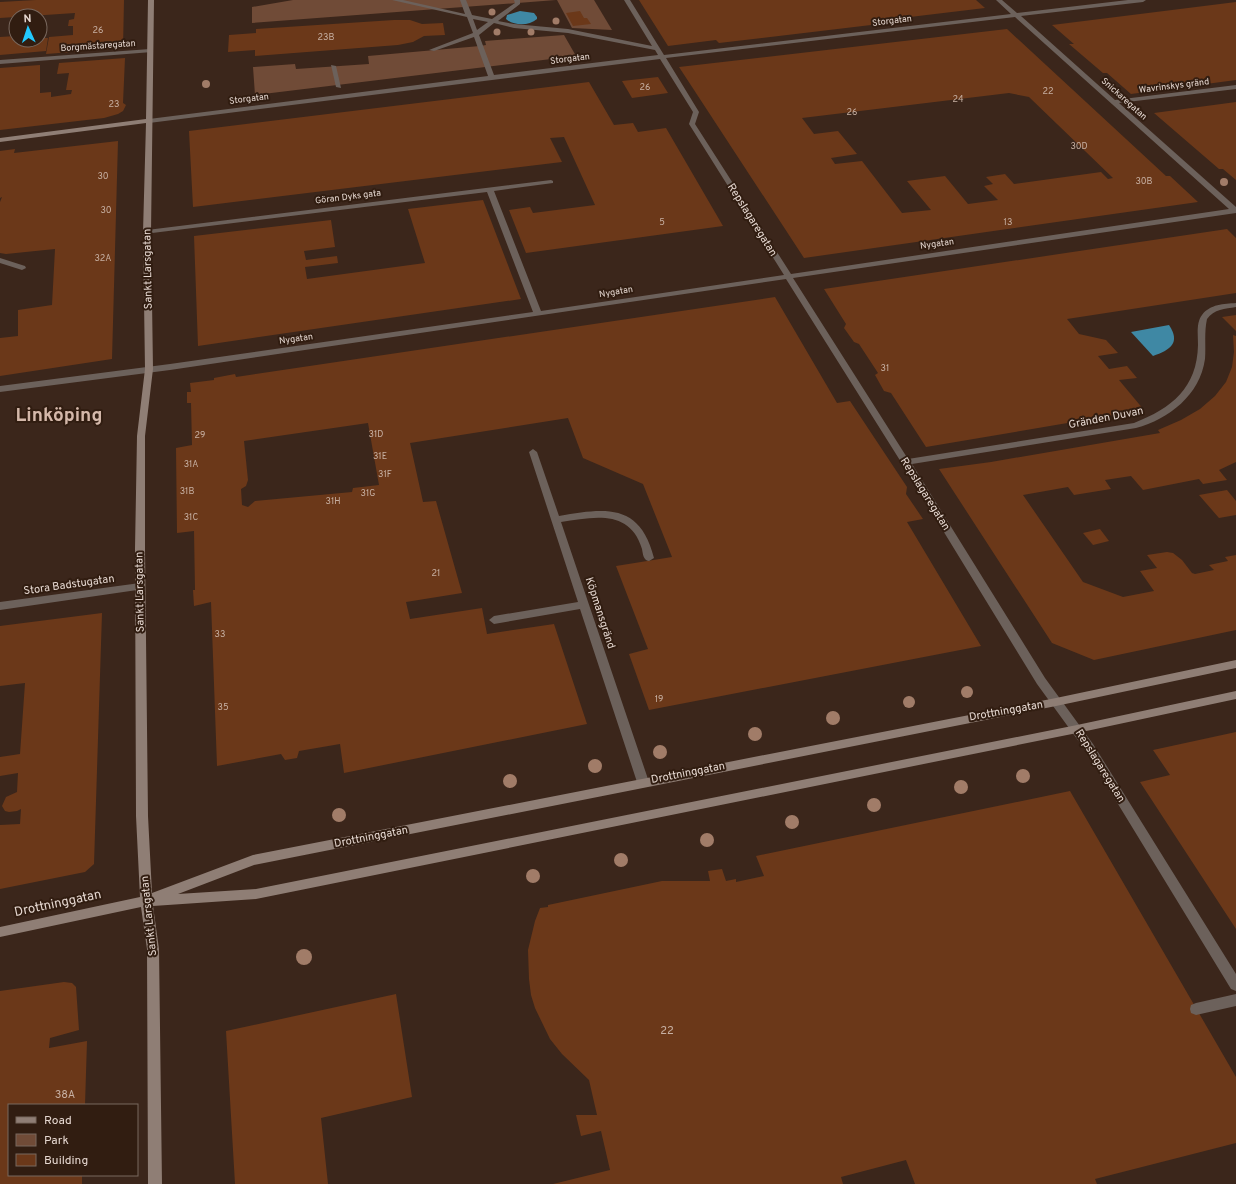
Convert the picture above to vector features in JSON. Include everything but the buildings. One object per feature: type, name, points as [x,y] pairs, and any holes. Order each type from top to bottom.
[{"type":"main road","name":"Sankt Larsgatan","points":[[151,0],[148,232],[149,369],[141,436],[140,587],[142,816],[146,901],[153,950],[156,1184]]},
{"type":"main road","name":"Storgatan","points":[[0,140],[149,121]]},
{"type":"main road","name":"Drottninggatan","points":[[146,901],[253,860],[643,782],[1056,702],[1236,664]]},
{"type":"main road","name":"Drottninggatan","points":[[0,932],[146,901],[256,894],[1077,729],[1236,695]]},
{"type":"street","points":[[395,0],[514,26],[568,31],[658,49]]},
{"type":"street","points":[[463,0],[492,77]]},
{"type":"street","points":[[432,50],[476,34],[518,3],[517,0]]},
{"type":"street","name":"Repslagaregatan","points":[[627,0],[696,112],[692,124],[906,462],[1033,669],[1077,729],[1236,985]]},
{"type":"street","name":"Snickaregatan","points":[[999,0],[1115,102],[1235,211]]},
{"type":"street","name":"Storgatan","points":[[149,121],[492,77],[1143,0]]},
{"type":"street","name":"Borgmästaregatan","points":[[0,62],[150,51]]},
{"type":"street","points":[[333,66],[339,87]]},
{"type":"street","name":"Wavrinskys gränd","points":[[1115,102],[1236,87]]},
{"type":"street","name":"Göran Dyks gata","points":[[148,232],[551,182]]},
{"type":"street","points":[[490,190],[538,314]]},
{"type":"street","name":"Nygatan","points":[[0,389],[538,314],[1235,211]]},
{"type":"street","points":[[0,260],[22,268]]},
{"type":"street","name":"Gränden Duvan","points":[[906,462],[1136,426],[1158,418],[1174,407],[1187,395],[1195,382],[1200,363],[1204,316],[1213,309],[1236,305]]},
{"type":"street","name":"Köpmansgränd","points":[[533,452],[643,782]]},
{"type":"street","points":[[556,520],[600,514],[613,515],[629,521],[641,534],[649,558]]},
{"type":"street","name":"Stora Badstugatan","points":[[0,606],[140,587]]},
{"type":"street","points":[[494,620],[584,605]]},
{"type":"street","points":[[1196,1009],[1236,1000]]},
{"type":"green space","points":[[293,0],[556,0],[252,23],[252,7]]},
{"type":"green space","points":[[557,0],[594,0],[612,30],[572,28]]},
{"type":"green space","points":[[564,35],[576,56],[255,95],[253,67],[295,64],[296,69],[369,64],[368,56],[480,46],[486,45],[485,41]]},
{"type":"water","points":[[520,11],[534,13],[537,19],[526,24],[517,24],[506,19],[507,15]]},
{"type":"water","points":[[1169,325],[1174,337],[1172,345],[1153,356],[1131,332]]},
{"type":"district","name":"Linköping","points":[[59,416]]}]
